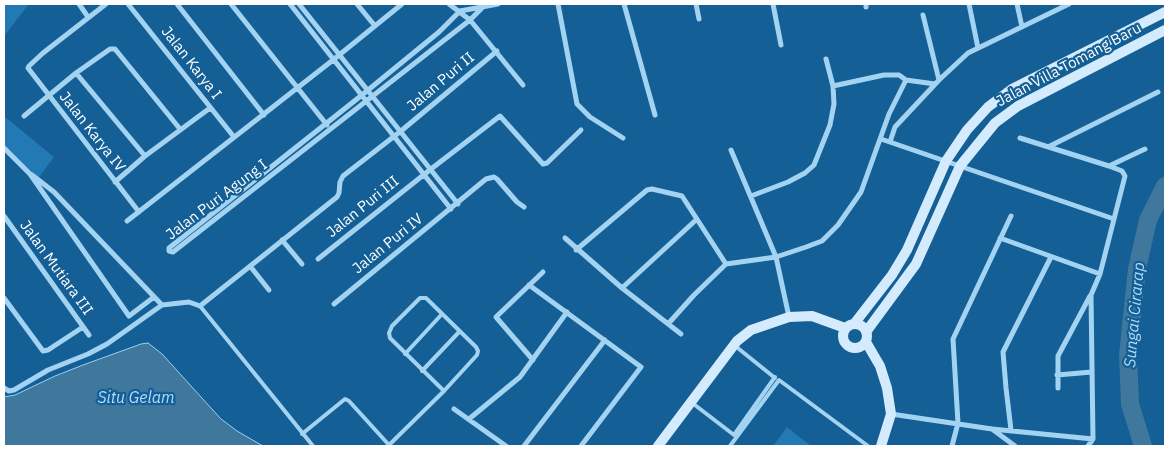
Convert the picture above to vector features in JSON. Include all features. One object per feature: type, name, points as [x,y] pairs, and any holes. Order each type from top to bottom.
[{"type":"street","points":[[79,4],[88,17],[106,4]]},
{"type":"street","name":"Jalan Karya I","points":[[128,4],[234,138]]},
{"type":"street","points":[[177,4],[264,115]]},
{"type":"street","points":[[232,4],[330,129]]},
{"type":"street","points":[[290,4],[451,209]]},
{"type":"street","points":[[299,4],[458,204],[486,179],[494,178],[524,207]]},
{"type":"street","points":[[357,4],[375,26]]},
{"type":"street","points":[[127,221],[264,115],[402,4]]},
{"type":"street","points":[[449,4],[470,20],[523,85]]},
{"type":"street","points":[[460,12],[498,4]]},
{"type":"street","points":[[558,4],[577,104],[590,117],[623,138]]},
{"type":"street","points":[[624,4],[655,115]]},
{"type":"street","points":[[696,4],[699,19]]},
{"type":"street","points":[[773,4],[781,45]]},
{"type":"street","points":[[969,4],[978,48]]},
{"type":"street","points":[[1016,4],[1022,27]]},
{"type":"street","points":[[890,142],[895,127],[960,59],[1062,5],[1069,4]]},
{"type":"street","name":"Jalan Puri Agung I","points":[[460,12],[439,32],[326,123],[238,196],[173,252],[169,251],[169,248],[238,196],[367,101],[470,20],[482,8]]},
{"type":"street","name":"Jalan Villa Tomang Baru","points":[[850,326],[892,275],[907,250],[946,161],[967,130],[988,107],[1012,89],[1165,12]]},
{"type":"street","points":[[923,15],[937,82]]},
{"type":"street","name":"Jalan Karya IV","points":[[88,17],[28,67],[48,96],[138,212]]},
{"type":"street","name":"Jalan Villa Tomang Baru","points":[[866,337],[916,264],[960,166],[995,122],[1018,106],[1165,30]]},
{"type":"street","points":[[24,116],[76,74],[110,49],[115,49],[180,129]]},
{"type":"street","name":"Jalan Puri II","points":[[200,306],[337,197],[343,176],[401,131],[497,51]]},
{"type":"street","points":[[752,196],[788,182],[805,173],[814,164],[830,125],[834,104],[833,86],[826,59]]},
{"type":"street","points":[[76,74],[145,156]]},
{"type":"street","points":[[833,86],[884,75],[899,75],[906,80],[937,82]]},
{"type":"street","points":[[668,324],[726,264],[776,257],[822,241],[838,225],[861,192],[889,114],[906,80]]},
{"type":"street","points":[[1048,147],[1158,92]]},
{"type":"street","points":[[115,182],[145,156],[210,108]]},
{"type":"street","name":"Jalan Puri III","points":[[318,259],[500,116],[543,164],[547,163],[581,130]]},
{"type":"street","points":[[1020,138],[1109,166],[1122,172],[1125,176],[1100,274],[1091,295],[1058,356],[1058,388]]},
{"type":"street","points":[[881,139],[1114,219]]},
{"type":"street","points":[[4,148],[30,174],[54,192],[162,305]]},
{"type":"street","points":[[1109,166],[1145,149]]},
{"type":"street","points":[[731,150],[752,196],[776,257],[789,317]]},
{"type":"street","points":[[4,156],[9,153]]},
{"type":"street","points":[[30,174],[129,316],[154,297]]},
{"type":"street","points":[[576,250],[650,189],[682,196],[726,264]]},
{"type":"street","name":"Jalan Puri IV","points":[[334,304],[458,204]]},
{"type":"street","name":"Jalan Mutiara III","points":[[4,216],[89,335]]},
{"type":"street","points":[[952,446],[958,423],[953,339],[1011,216]]},
{"type":"street","points":[[622,288],[697,219]]},
{"type":"street","points":[[565,238],[576,250],[681,334]]},
{"type":"street","points":[[1000,238],[1100,274]]},
{"type":"street","points":[[282,240],[302,264]]},
{"type":"street","points":[[1011,430],[1003,352],[1051,257]]},
{"type":"street","points":[[250,266],[269,290]]},
{"type":"street","points":[[533,360],[496,316],[544,272]]},
{"type":"street","points":[[529,284],[641,367],[581,446]]},
{"type":"street","points":[[1088,446],[1093,439],[1091,295]]},
{"type":"street","points":[[4,298],[43,351],[48,350],[83,327]]},
{"type":"street","points":[[4,388],[9,391],[14,390],[48,370],[107,344],[162,305],[189,302],[200,306]]},
{"type":"street","points":[[469,419],[520,376],[567,312]]},
{"type":"street","points":[[658,446],[734,345],[751,330],[789,317],[812,316],[850,326],[860,325],[880,366],[887,388],[890,414],[881,446]]},
{"type":"street","points":[[850,326],[842,338],[847,346],[858,348],[866,337]]},
{"type":"street","points":[[524,446],[605,340]]},
{"type":"street","points":[[1057,376],[1092,372]]},
{"type":"street","points":[[454,409],[506,446]]},
{"type":"street","points":[[890,414],[992,429],[1093,439]]},
{"type":"street","points":[[992,429],[1015,446]]},
{"type":"lane","points":[[302,434],[345,399],[349,401],[389,446],[444,391],[477,355],[476,347],[426,298],[420,298],[392,326],[389,333],[390,338],[444,391]]},
{"type":"lane","points":[[200,306],[313,446]]},
{"type":"lane","points":[[405,354],[442,314]]},
{"type":"lane","points":[[422,371],[460,331]]},
{"type":"lane","points":[[734,345],[868,446]]},
{"type":"lane","points":[[691,402],[734,435],[777,379]]},
{"type":"lane","points":[[730,446],[777,379]]},
{"type":"shaded area","points":[[4,4],[29,4],[4,36]]},
{"type":"shaded area","points":[[4,116],[54,157],[37,180],[4,148]]},
{"type":"shaded area","points":[[787,427],[811,446],[773,446]]},
{"type":"water","name":"Situ Gelam","points":[[148,343],[162,354],[221,419],[263,446],[4,446],[4,397],[15,395],[83,365]]},
{"type":"waterway","name":"Sungai Cirarap","points":[[1143,446],[1130,404],[1128,355],[1137,269],[1148,220],[1165,186]]}]
